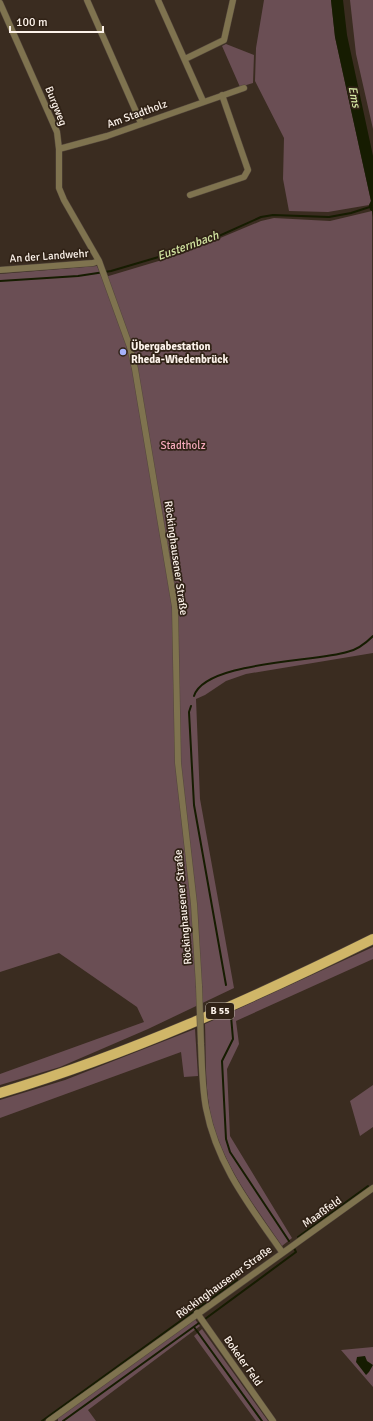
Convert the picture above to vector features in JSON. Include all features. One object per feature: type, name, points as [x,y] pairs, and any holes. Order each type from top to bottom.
[{"type":"main road","name":"B 55","points":[[0,1093],[64,1074],[118,1054],[222,1010],[373,939]]},
{"type":"street","points":[[87,0],[141,123]]},
{"type":"street","points":[[158,0],[203,101]]},
{"type":"street","points":[[185,59],[224,40],[233,0]]},
{"type":"street","name":"Burgweg","points":[[0,3],[57,132],[59,149],[59,188],[64,200],[100,264]]},
{"type":"street","name":"Am Stadtholz","points":[[59,149],[107,136],[203,101],[244,88]]},
{"type":"street","points":[[190,195],[244,177],[248,170],[222,95]]},
{"type":"street","name":"An der Landwehr","points":[[0,270],[100,264]]},
{"type":"street","name":"Röckinghausener Straße","points":[[49,1421],[282,1252],[231,1178],[219,1152],[206,1107],[201,1044],[194,904],[178,763],[175,607],[173,589],[132,354],[100,264]]},
{"type":"street","name":"Maaßfeld","points":[[282,1252],[373,1188]]},
{"type":"street","name":"Bokeler Feld","points":[[197,1313],[273,1421]]},
{"type":"green space","points":[[264,0],[331,0],[335,37],[371,201],[369,205],[328,212],[289,211],[283,179],[284,138],[255,81],[256,48]]},
{"type":"green space","points":[[350,0],[373,0],[373,129],[356,54]]},
{"type":"green space","points":[[226,44],[254,55],[253,83],[240,87],[222,46]]},
{"type":"green space","name":"Stadtholz","points":[[372,211],[373,653],[246,674],[226,681],[205,695],[196,699],[200,799],[234,988],[148,1029],[60,1067],[0,1085],[0,1074],[144,1022],[137,1007],[59,953],[0,972],[0,274],[97,266],[102,278],[182,254],[261,221],[274,218],[330,221]]},
{"type":"green space","points":[[373,947],[373,959],[236,1021],[239,1044],[227,1069],[230,1136],[292,1238],[282,1246],[248,1196],[228,1162],[213,1125],[207,1086],[205,1024]]},
{"type":"green space","points":[[195,1029],[198,1076],[184,1077],[181,1052],[0,1118],[0,1100],[65,1080]]},
{"type":"green space","points":[[373,1085],[373,1127],[360,1136],[350,1101]]},
{"type":"green space","points":[[194,1318],[200,1326],[88,1410],[96,1421],[58,1421],[58,1417]]},
{"type":"green space","points":[[202,1329],[268,1421],[256,1421],[194,1336]]},
{"type":"green space","points":[[373,1347],[373,1387],[341,1350]]},
{"type":"water","name":"Ems","points":[[331,0],[343,0],[347,35],[373,156],[373,217],[372,211],[370,210],[369,205],[371,201],[335,37]]},
{"type":"water","points":[[365,1356],[367,1361],[373,1365],[366,1375],[356,1362],[357,1357]]},
{"type":"waterway","name":"Eusternbach","points":[[0,281],[78,276],[111,271],[179,251],[210,240],[261,217],[273,215],[329,217],[351,213],[373,206]]},
{"type":"waterway","points":[[194,696],[202,684],[218,676],[239,669],[347,652],[361,646],[373,636]]},
{"type":"waterway","points":[[191,706],[189,712],[194,805],[226,985]]},
{"type":"waterway","points":[[231,1016],[233,1039],[222,1061],[226,1139],[230,1152],[289,1241]]},
{"type":"waterway","points":[[298,1237],[368,1186]]},
{"type":"waterway","points":[[205,1319],[296,1252],[294,1248]]},
{"type":"waterway","points":[[42,1421],[237,1280]]},
{"type":"waterway","points":[[63,1421],[199,1323]]},
{"type":"waterway","points":[[194,1327],[262,1421]]},
{"type":"place","name":"Übergabestation Rheda-Wiedenbrück","points":[[123,352]]}]
